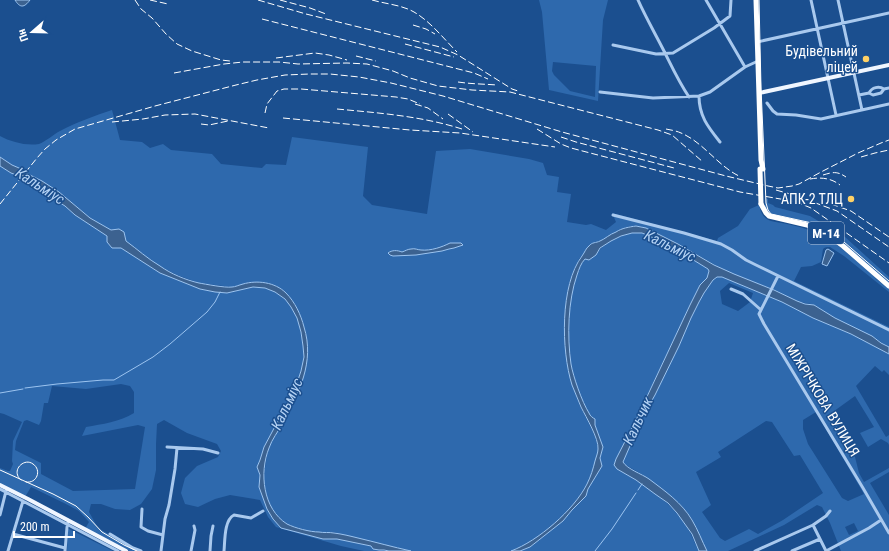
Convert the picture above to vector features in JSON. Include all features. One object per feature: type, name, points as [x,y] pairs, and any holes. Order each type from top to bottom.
[{"type":"highway","name":"М-14","points":[[756,0],[761,169],[764,210],[772,217],[808,225],[828,234],[889,286]]},
{"type":"main road","points":[[759,93],[889,65]]},
{"type":"main road","points":[[0,485],[69,523],[126,551]]},
{"type":"street","points":[[638,0],[677,78],[689,97]]},
{"type":"street","points":[[706,0],[745,67]]},
{"type":"street","points":[[613,45],[656,54],[675,52],[714,28],[731,15],[731,0]]},
{"type":"street","points":[[812,0],[836,115]]},
{"type":"street","points":[[838,0],[862,110]]},
{"type":"street","points":[[757,42],[889,13]]},
{"type":"street","points":[[600,92],[653,98],[699,96],[715,90],[745,67],[758,61]]},
{"type":"street","points":[[869,93],[872,88],[889,88]]},
{"type":"street","points":[[859,95],[869,93],[873,95],[880,93],[884,89]]},
{"type":"street","points":[[699,96],[705,122],[720,142]]},
{"type":"street","points":[[767,103],[777,114],[821,119],[889,104]]},
{"type":"street","points":[[613,215],[721,244],[746,260],[889,330]]},
{"type":"street","points":[[731,289],[743,294],[761,310],[772,285],[778,276]]},
{"type":"street","name":"МІЖРІЧКОВА ВУЛИЦЯ","points":[[761,310],[759,314],[764,324],[864,488],[889,533]]},
{"type":"street","points":[[167,447],[203,449],[218,453]]},
{"type":"street","points":[[161,551],[165,519],[175,469],[177,448]]},
{"type":"street","points":[[0,488],[7,490],[23,501],[69,523],[118,551]]},
{"type":"street","points":[[0,515],[7,490]]},
{"type":"street","points":[[8,551],[23,501]]},
{"type":"street","points":[[142,509],[141,527],[148,531],[163,535]]},
{"type":"street","points":[[224,551],[227,524],[230,518],[234,515],[252,518],[263,511]]},
{"type":"street","points":[[755,551],[812,525],[830,512]]},
{"type":"street","points":[[812,525],[826,551],[881,520]]},
{"type":"street","points":[[13,534],[65,550],[67,527],[69,523]]},
{"type":"street","points":[[191,551],[195,530],[194,526]]},
{"type":"street","points":[[210,551],[213,526]]},
{"type":"street","points":[[110,534],[133,548],[141,551]]},
{"type":"street","points":[[792,551],[820,539]]},
{"type":"shaded area","points":[[539,0],[608,0],[603,20],[598,101],[549,90],[542,12]],"holes":[[[553,62],[596,66],[595,97],[570,91],[552,71]]]},
{"type":"shaded area","points":[[112,110],[120,140],[142,142],[150,148],[163,144],[171,150],[212,154],[221,164],[262,168],[266,164],[286,165],[292,137],[368,147],[363,196],[372,205],[427,214],[436,151],[470,149],[529,159],[543,163],[547,175],[559,177],[557,192],[571,194],[567,222],[586,225],[591,224],[606,230],[616,222],[612,213],[717,241],[718,238],[738,226],[750,209],[759,205],[763,215],[768,220],[807,229],[833,242],[889,289],[889,292],[844,256],[830,247],[823,249],[821,262],[812,266],[801,267],[794,281],[889,327],[889,347],[871,336],[834,318],[814,305],[797,301],[775,290],[745,279],[715,265],[679,244],[647,228],[638,226],[627,227],[593,243],[578,261],[572,274],[568,289],[564,321],[566,354],[573,386],[580,406],[594,435],[598,446],[598,451],[588,482],[567,512],[554,524],[540,535],[511,551],[411,551],[333,532],[312,532],[289,525],[280,519],[271,508],[264,481],[269,446],[292,404],[308,349],[302,319],[295,304],[275,285],[260,282],[232,287],[199,283],[160,267],[126,241],[124,232],[119,229],[111,230],[90,218],[59,192],[0,157],[0,136],[19,143],[39,144],[58,132],[73,125]]},
{"type":"shaded area","points":[[0,166],[11,173],[27,179],[75,215],[107,236],[107,242],[112,248],[121,248],[160,273],[200,289],[227,293],[253,287],[265,288],[275,292],[285,299],[297,318],[301,332],[304,357],[295,389],[264,447],[257,467],[260,475],[259,487],[267,509],[281,528],[323,539],[337,539],[371,546],[374,549],[389,551],[364,551],[341,546],[276,527],[268,517],[260,500],[230,495],[215,499],[198,507],[185,504],[181,493],[185,478],[197,466],[218,457],[221,451],[217,444],[187,433],[164,420],[157,424],[156,470],[152,489],[141,504],[130,510],[115,509],[101,504],[91,504],[89,512],[98,528],[141,551],[127,551],[85,529],[89,522],[79,511],[66,504],[31,487],[25,497],[0,484],[0,468],[10,471],[13,464],[13,441],[22,422],[0,413]],"holes":[[[121,384],[130,386],[134,392],[134,413],[117,421],[86,427],[82,436],[138,425],[145,427],[135,489],[73,491],[41,474],[41,463],[15,450],[16,441],[24,421],[27,420],[39,425],[44,403],[48,403],[52,386],[86,389]]]},
{"type":"shaded area","points":[[765,198],[768,199],[768,203],[775,207],[810,216],[845,237],[889,277],[889,284],[825,232],[773,217],[765,209]]},
{"type":"shaded area","points":[[632,233],[642,233],[666,243],[709,271],[707,278],[700,285],[690,305],[615,463],[617,469],[655,493],[672,508],[688,529],[699,551],[520,551],[530,547],[563,521],[586,496],[588,489],[602,466],[600,458],[603,447],[595,425],[595,420],[589,414],[578,390],[571,365],[569,335],[570,304],[573,287],[583,261],[596,255],[607,243],[621,236]]},
{"type":"shaded area","points":[[717,277],[722,277],[782,302],[813,318],[851,334],[889,354],[889,375],[884,370],[882,372],[875,366],[856,386],[886,437],[889,435],[889,445],[881,439],[868,447],[860,433],[874,427],[855,396],[830,414],[855,457],[859,473],[864,482],[889,468],[889,472],[870,483],[889,515],[889,551],[841,551],[822,507],[817,505],[784,525],[728,551],[707,551],[692,519],[682,506],[643,475],[624,464],[623,461],[643,416],[655,395],[699,302],[713,280]],"holes":[[[729,283],[753,293],[750,302],[738,311],[722,304],[720,291]],[[816,412],[864,494],[848,501],[842,498],[808,444],[803,429],[803,420]],[[766,421],[772,422],[794,456],[800,455],[823,493],[783,520],[758,534],[749,529],[725,541],[720,538],[702,512],[711,505],[696,472],[721,457],[718,452]],[[854,523],[858,531],[849,535],[845,527]]]},
{"type":"shaded area","points":[[69,529],[113,551],[67,551]]},
{"type":"water","points":[[15,0],[30,0],[24,6],[20,6]]},
{"type":"water","name":"Кальміус","points":[[0,157],[59,192],[90,218],[111,230],[119,229],[124,232],[126,241],[164,269],[174,274],[199,283],[225,287],[260,282],[271,284],[282,289],[295,305],[301,318],[307,340],[308,353],[304,377],[294,401],[269,448],[266,458],[264,479],[268,500],[279,517],[287,524],[294,527],[303,530],[343,534],[411,551],[373,549],[371,546],[337,539],[323,539],[281,528],[267,509],[259,487],[260,475],[257,467],[264,447],[295,389],[304,357],[301,332],[297,318],[285,299],[275,292],[265,288],[253,287],[227,293],[200,289],[160,273],[121,248],[112,248],[107,242],[107,236],[75,215],[27,179],[11,173],[0,166]]},
{"type":"water","name":"Кальчик","points":[[636,226],[646,228],[678,244],[714,265],[734,274],[797,301],[814,305],[835,318],[872,336],[889,347],[889,354],[851,334],[813,318],[782,302],[722,277],[717,277],[713,280],[704,293],[691,318],[655,395],[643,416],[623,462],[625,465],[661,488],[683,508],[694,524],[707,551],[699,551],[692,534],[668,503],[636,480],[617,469],[614,465],[690,305],[700,285],[707,278],[709,271],[666,243],[642,233],[632,233],[611,241],[600,248],[596,255],[589,260],[585,259],[581,264],[574,285],[569,319],[569,342],[572,369],[578,389],[590,415],[595,419],[595,425],[603,447],[600,458],[602,466],[588,489],[586,496],[563,521],[530,547],[520,551],[511,551],[532,540],[554,524],[581,494],[591,475],[598,452],[598,445],[572,385],[568,371],[565,336],[566,300],[575,268],[586,249],[591,244],[612,234],[628,227]]},
{"type":"water","points":[[450,243],[461,243],[463,245],[442,251],[416,255],[393,256],[388,253],[391,251],[402,252],[409,249],[432,249]]},
{"type":"water","points":[[828,249],[834,253],[827,266],[822,264],[826,250]]},
{"type":"waterway","points":[[25,388],[114,380],[153,357],[170,344],[207,312],[215,302],[220,292]]},
{"type":"waterway","points":[[0,393],[23,389]]},
{"type":"waterway","points":[[638,490],[642,484]]},
{"type":"waterway","points":[[595,551],[636,493]]},
{"type":"tram line","points":[[759,0],[761,88],[766,203],[768,210],[771,214],[812,223],[826,229],[844,242],[889,281]]},
{"type":"tram line","points":[[21,480],[17,473],[18,469],[22,464],[29,462],[36,467],[38,473],[33,481],[26,482]]},
{"type":"tram line","points":[[0,470],[76,506],[102,532],[137,551]]},
{"type":"railway","points":[[135,0],[141,9],[152,18],[177,44],[192,51],[221,60],[230,61]]},
{"type":"railway","points":[[150,0],[168,4]]},
{"type":"railway","points":[[258,0],[306,14],[440,47],[458,55],[512,89],[518,91]]},
{"type":"railway","points":[[280,0],[326,14]]},
{"type":"railway","points":[[372,0],[399,6],[414,12],[431,25],[457,52]]},
{"type":"railway","points":[[262,19],[474,73],[488,79]]},
{"type":"railway","points":[[413,25],[426,29],[435,34]]},
{"type":"railway","points":[[405,44],[454,57]]},
{"type":"railway","points":[[276,58],[315,53],[347,60]]},
{"type":"railway","points":[[356,56],[376,61]]},
{"type":"railway","points":[[174,73],[243,62],[367,64],[438,86],[510,92],[658,130],[672,135],[703,162]]},
{"type":"railway","points":[[0,204],[45,149],[56,140],[75,129],[236,85],[285,75],[330,74],[359,77],[391,83],[443,96],[562,132],[726,176],[778,188],[799,184],[858,153],[889,140]]},
{"type":"railway","points":[[458,82],[497,85]]},
{"type":"railway","points":[[265,113],[267,104],[277,91],[284,89],[301,89],[396,97],[408,99],[420,104]]},
{"type":"railway","points":[[415,104],[428,108],[443,119]]},
{"type":"railway","points":[[337,109],[416,118],[462,129]]},
{"type":"railway","points":[[112,122],[165,115],[195,114],[269,128]]},
{"type":"railway","points":[[448,114],[473,132]]},
{"type":"railway","points":[[283,118],[410,130],[460,133],[555,147]]},
{"type":"railway","points":[[201,124],[209,125],[228,121]]},
{"type":"railway","points":[[537,129],[561,144],[571,148],[740,192],[799,203],[811,208],[889,263]]},
{"type":"railway","points":[[666,129],[689,137],[731,172],[739,176]]},
{"type":"railway","points":[[561,137],[674,168]]},
{"type":"railway","points":[[861,157],[889,150]]},
{"type":"railway","points":[[823,175],[835,173],[846,177]]},
{"type":"railway","points":[[810,179],[826,179],[840,185]]},
{"type":"railway","points":[[776,190],[837,211],[889,247]]},
{"type":"railway","points":[[831,204],[851,211],[889,237]]},
{"type":"place","name":"Будівельний ліцей","points":[[866,59]]},
{"type":"place","name":"АПК-2 ТЛЦ","points":[[851,199]]}]
